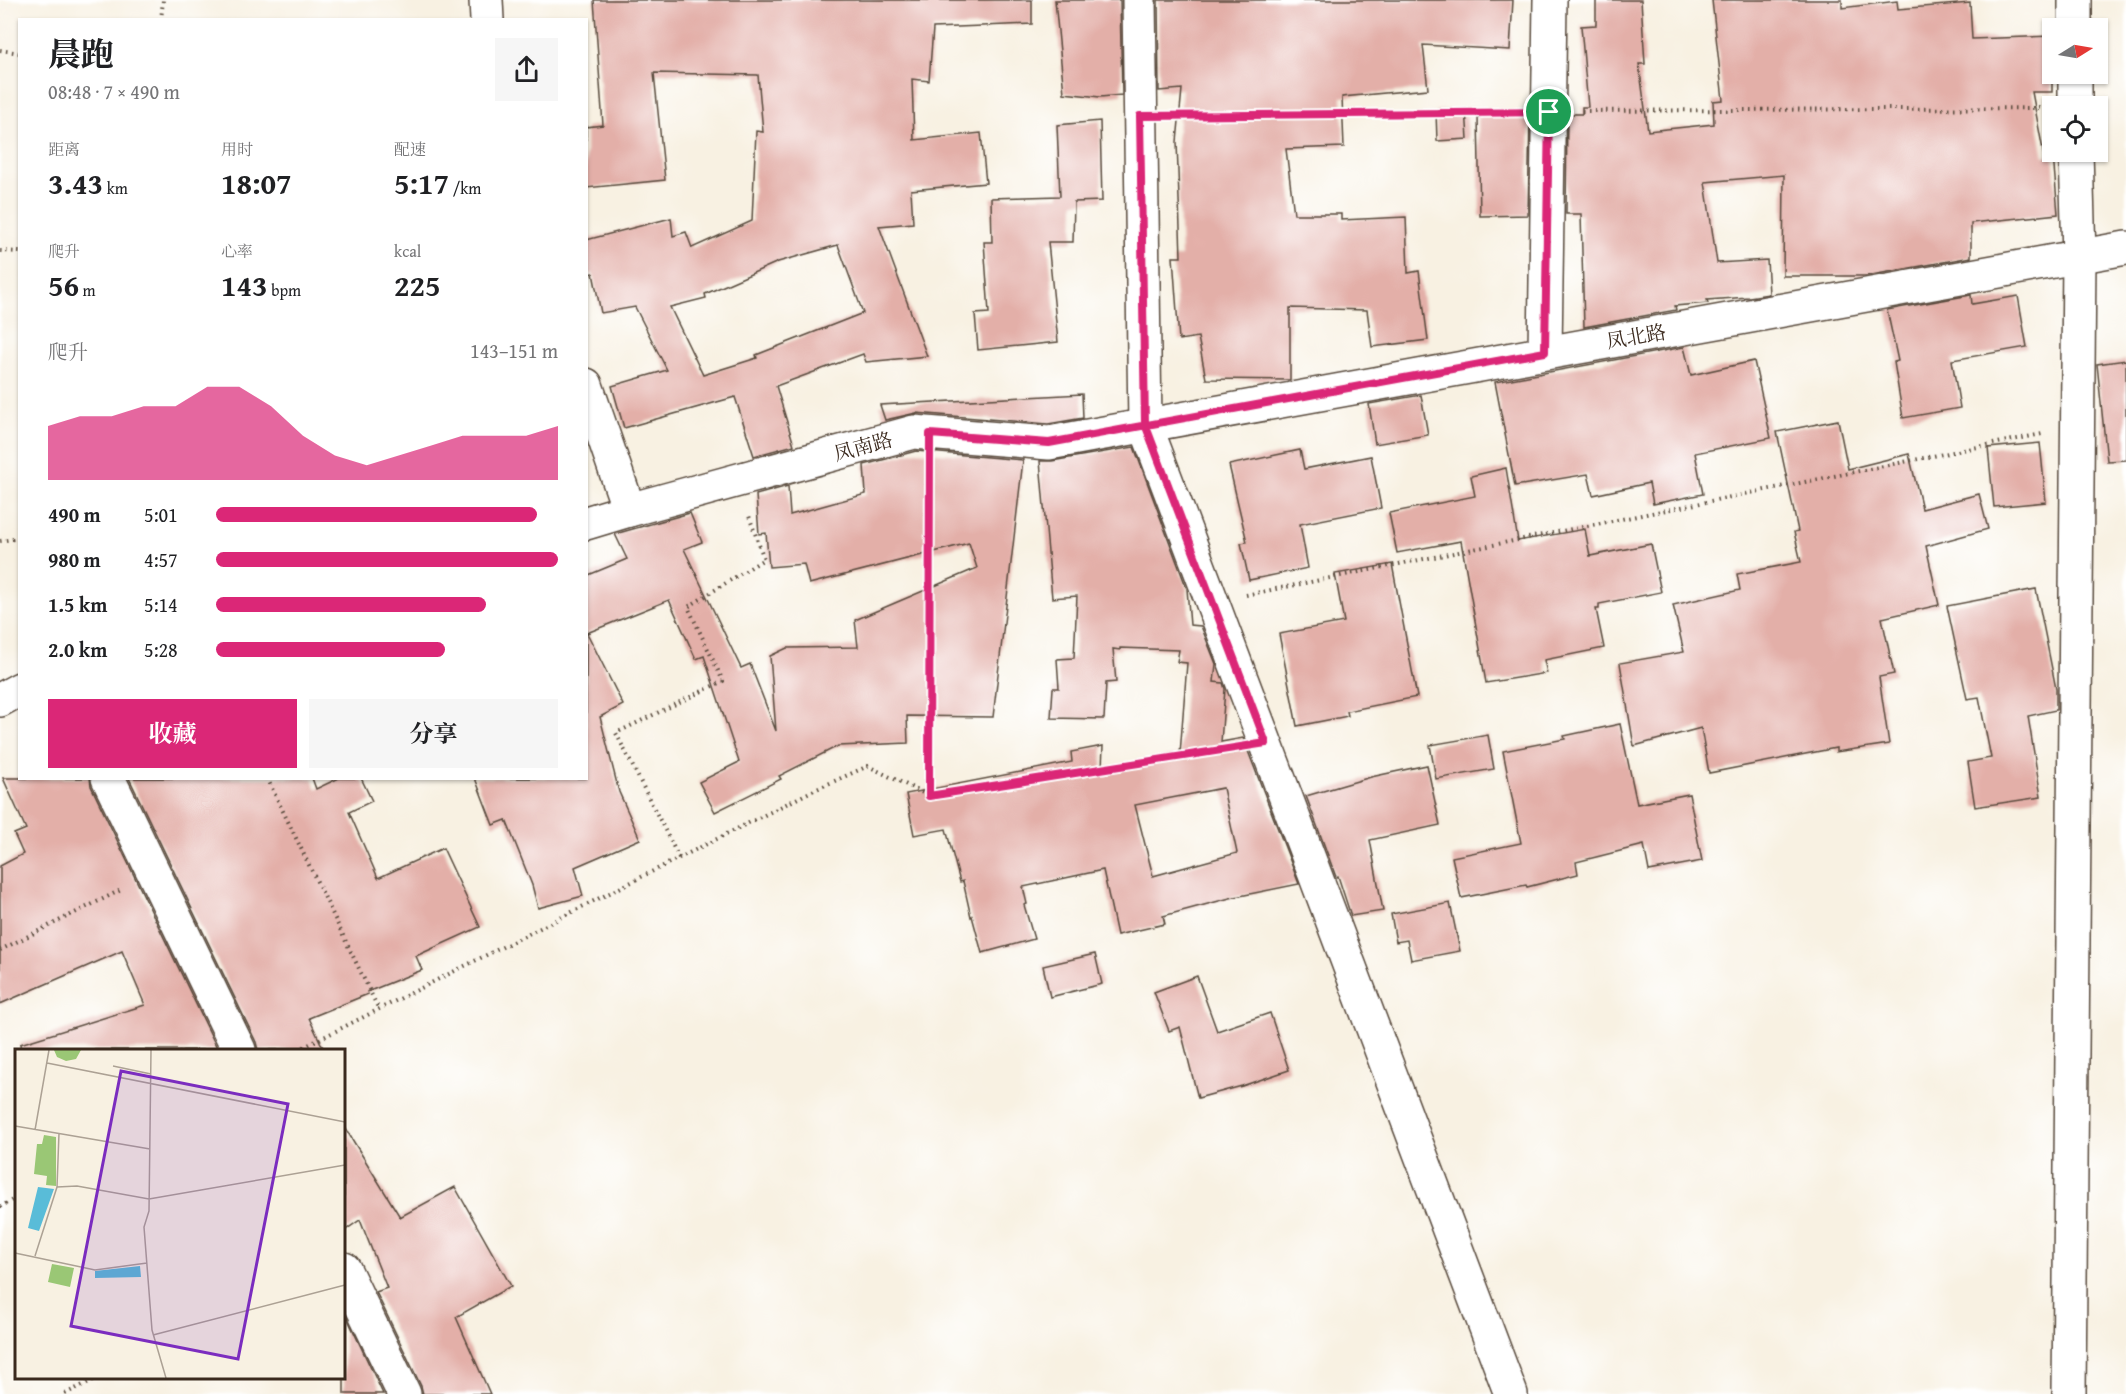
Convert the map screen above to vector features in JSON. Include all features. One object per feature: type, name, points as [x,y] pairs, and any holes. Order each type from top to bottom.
[{"type":"street","points":[[486,0],[487,18]]},
{"type":"street","points":[[1139,0],[1145,424],[1511,1394]]},
{"type":"street","points":[[1545,352],[1550,0]]},
{"type":"street","points":[[2075,0],[2075,18]]},
{"type":"street","points":[[2069,1394],[2078,427],[2079,256],[2076,162]]},
{"type":"street","name":"凤北路","points":[[1145,424],[2126,248]]},
{"type":"street","points":[[588,391],[629,510]]},
{"type":"street","name":"凤南路","points":[[588,523],[914,432],[1049,443],[1145,424]]},
{"type":"street","points":[[0,700],[18,690]]},
{"type":"street","points":[[109,780],[239,1049]]},
{"type":"street","points":[[345,1271],[404,1394]]},
{"type":"path","points":[[161,18],[163,0]]},
{"type":"path","points":[[0,50],[18,53]]},
{"type":"path","points":[[1140,116],[2042,108]]},
{"type":"path","points":[[0,251],[18,252]]},
{"type":"path","points":[[1212,602],[2078,427]]},
{"type":"path","points":[[929,796],[930,434]]},
{"type":"path","points":[[679,858],[616,732],[723,681],[688,607],[764,559],[737,481]]},
{"type":"path","points":[[0,541],[18,538]]},
{"type":"path","points":[[300,1049],[810,792],[868,766],[929,796],[1266,743]]},
{"type":"path","points":[[268,780],[379,1010]]},
{"type":"path","points":[[0,950],[154,873]]},
{"type":"path","points":[[0,1207],[15,1199]]},
{"type":"path","points":[[65,1394],[93,1379]]},
{"type":"building","points":[[594,0],[1032,0],[1032,24],[933,28],[929,81],[912,79],[914,140],[981,133],[986,183],[911,190],[913,223],[879,226],[927,356],[866,362],[863,354],[776,386],[794,445],[754,456],[735,397],[624,428],[612,386],[667,370],[635,307],[601,313],[593,273],[588,274],[588,239],[671,218],[673,236],[686,232],[692,248],[752,221],[756,131],[763,132],[758,75],[654,73],[665,180],[588,188],[588,127],[603,125]],"holes":[[[838,245],[863,313],[756,355],[757,358],[703,375],[670,307],[706,298],[705,294],[778,262]]]},
{"type":"building","points":[[1055,0],[1120,0],[1122,95],[1100,97],[1064,93]]},
{"type":"building","points":[[1158,0],[1513,0],[1510,50],[1423,45],[1428,89],[1342,97],[1344,147],[1286,149],[1294,214],[1341,214],[1341,220],[1406,217],[1408,273],[1419,271],[1428,340],[1372,347],[1367,310],[1290,308],[1290,380],[1206,379],[1198,337],[1179,340],[1173,257],[1181,257],[1177,142],[1182,89],[1159,91]]},
{"type":"building","points":[[1596,0],[1641,0],[1645,64],[1639,64],[1648,131],[1714,124],[1713,101],[1723,100],[1712,0],[1842,0],[1842,8],[1897,1],[1898,9],[1970,3],[1972,39],[2042,36],[2042,84],[2052,84],[2052,92],[2032,92],[2042,145],[2042,162],[2054,162],[2058,214],[1971,223],[1971,257],[1866,276],[1783,276],[1784,175],[1705,182],[1717,263],[1767,260],[1769,294],[1707,300],[1708,303],[1675,306],[1676,310],[1584,327],[1581,214],[1566,214],[1567,114],[1582,114],[1582,107],[1588,107],[1581,26],[1596,25]]},
{"type":"building","points":[[1466,109],[1468,139],[1437,141],[1436,111]]},
{"type":"building","points":[[1530,115],[1528,215],[1480,216],[1478,116]]},
{"type":"building","points":[[1100,121],[1102,201],[1074,202],[1073,242],[1048,242],[1058,342],[978,350],[975,314],[989,313],[984,242],[992,242],[991,198],[1060,196],[1057,125]]},
{"type":"building","points":[[1971,295],[1972,304],[2018,296],[2027,347],[1952,360],[1960,408],[1903,418],[1894,362],[1898,361],[1887,310]]},
{"type":"building","points":[[1684,347],[1691,375],[1754,361],[1771,438],[1695,453],[1703,494],[1653,504],[1649,483],[1593,495],[1588,474],[1515,486],[1495,382]]},
{"type":"building","points":[[2126,360],[2126,460],[2107,461],[2097,364]]},
{"type":"building","points":[[1082,394],[1083,418],[1048,424],[916,413],[885,420],[880,405]]},
{"type":"building","points":[[1421,395],[1428,435],[1375,444],[1369,404]]},
{"type":"building","points":[[1838,420],[1848,469],[1909,454],[1922,509],[1979,494],[1988,529],[1926,546],[1939,605],[1882,618],[1894,674],[1879,677],[1889,744],[1836,752],[1836,748],[1709,773],[1701,728],[1634,746],[1620,663],[1684,652],[1673,605],[1740,590],[1737,574],[1801,562],[1794,532],[1798,531],[1777,432]]},
{"type":"building","points":[[2040,443],[2046,502],[1994,507],[1988,448]]},
{"type":"building","points":[[1134,447],[1187,589],[1190,625],[1201,626],[1216,664],[1214,682],[1223,683],[1225,689],[1221,742],[1243,738],[1299,884],[1230,898],[1163,916],[1165,924],[1117,935],[1103,870],[1023,887],[1027,904],[1024,905],[1034,939],[982,953],[963,881],[960,882],[946,829],[914,835],[906,794],[1072,762],[1071,752],[1103,746],[1102,768],[1180,754],[1187,663],[1177,662],[1179,650],[1113,649],[1116,682],[1106,683],[1104,719],[1051,718],[1053,688],[1059,688],[1057,659],[1074,658],[1077,596],[1052,598],[1040,461]],"holes":[[[1223,788],[1237,853],[1153,876],[1135,805]]]},
{"type":"building","points":[[1300,450],[1304,469],[1371,456],[1381,508],[1300,524],[1308,568],[1249,580],[1241,543],[1247,542],[1229,465]]},
{"type":"building","points":[[916,451],[1023,460],[993,717],[907,716],[908,743],[838,746],[779,776],[781,779],[715,812],[699,782],[739,762],[704,656],[696,659],[669,600],[588,633],[588,575],[627,559],[615,534],[690,513],[702,542],[684,549],[741,668],[750,664],[776,731],[770,656],[787,648],[858,647],[855,620],[977,568],[969,543],[809,584],[804,564],[769,567],[766,533],[759,534],[756,495],[788,486],[790,515],[866,494],[864,465]]},
{"type":"building","points":[[1506,468],[1518,541],[1585,529],[1590,556],[1651,544],[1661,592],[1599,604],[1599,609],[1596,609],[1604,648],[1544,660],[1547,673],[1486,683],[1461,541],[1397,553],[1389,513],[1475,496],[1471,476]]},
{"type":"building","points":[[1392,564],[1417,697],[1347,711],[1348,716],[1297,726],[1279,634],[1344,622],[1335,574]]},
{"type":"building","points":[[2036,589],[2056,689],[2056,710],[2028,716],[2041,797],[1975,807],[1968,762],[1991,758],[1979,697],[1967,699],[1947,606]]},
{"type":"building","points":[[588,635],[623,705],[600,717],[619,792],[640,839],[575,867],[583,896],[538,908],[532,885],[506,820],[493,825],[476,780],[588,780]]},
{"type":"building","points":[[1620,724],[1637,804],[1689,794],[1702,861],[1649,871],[1644,845],[1576,862],[1578,874],[1527,887],[1526,885],[1461,898],[1452,857],[1521,843],[1503,751],[1565,739],[1564,736]]},
{"type":"building","points":[[1488,735],[1494,769],[1436,779],[1430,745]]},
{"type":"building","points":[[1427,765],[1440,825],[1370,840],[1383,911],[1351,916],[1338,876],[1336,877],[1306,796],[1371,777]]},
{"type":"building","points":[[3,778],[90,780],[91,786],[218,1049],[21,1049],[20,1044],[145,1005],[122,951],[0,1004],[0,866],[23,854],[14,834],[26,829]]},
{"type":"building","points":[[130,780],[313,780],[316,789],[335,780],[362,780],[372,801],[349,812],[378,878],[443,848],[480,927],[416,956],[422,970],[309,1018],[324,1049],[258,1049]]},
{"type":"building","points":[[1450,903],[1460,951],[1411,960],[1407,940],[1396,942],[1391,914]]},
{"type":"building","points":[[1095,954],[1102,984],[1050,997],[1043,966]]},
{"type":"building","points":[[1197,976],[1217,1031],[1270,1013],[1289,1070],[1198,1098],[1180,1027],[1169,1031],[1154,992]]},
{"type":"building","points":[[345,1128],[400,1217],[455,1187],[511,1286],[456,1317],[490,1394],[423,1394],[376,1292],[387,1288],[360,1220],[345,1230]]},
{"type":"building","points":[[345,1313],[383,1394],[344,1394],[345,1379]]},
{"type":"route","points":[[1549,112],[1140,116],[1145,424],[1266,743],[929,796],[930,434],[1049,443],[1145,424],[1545,352],[1549,112]]}]
